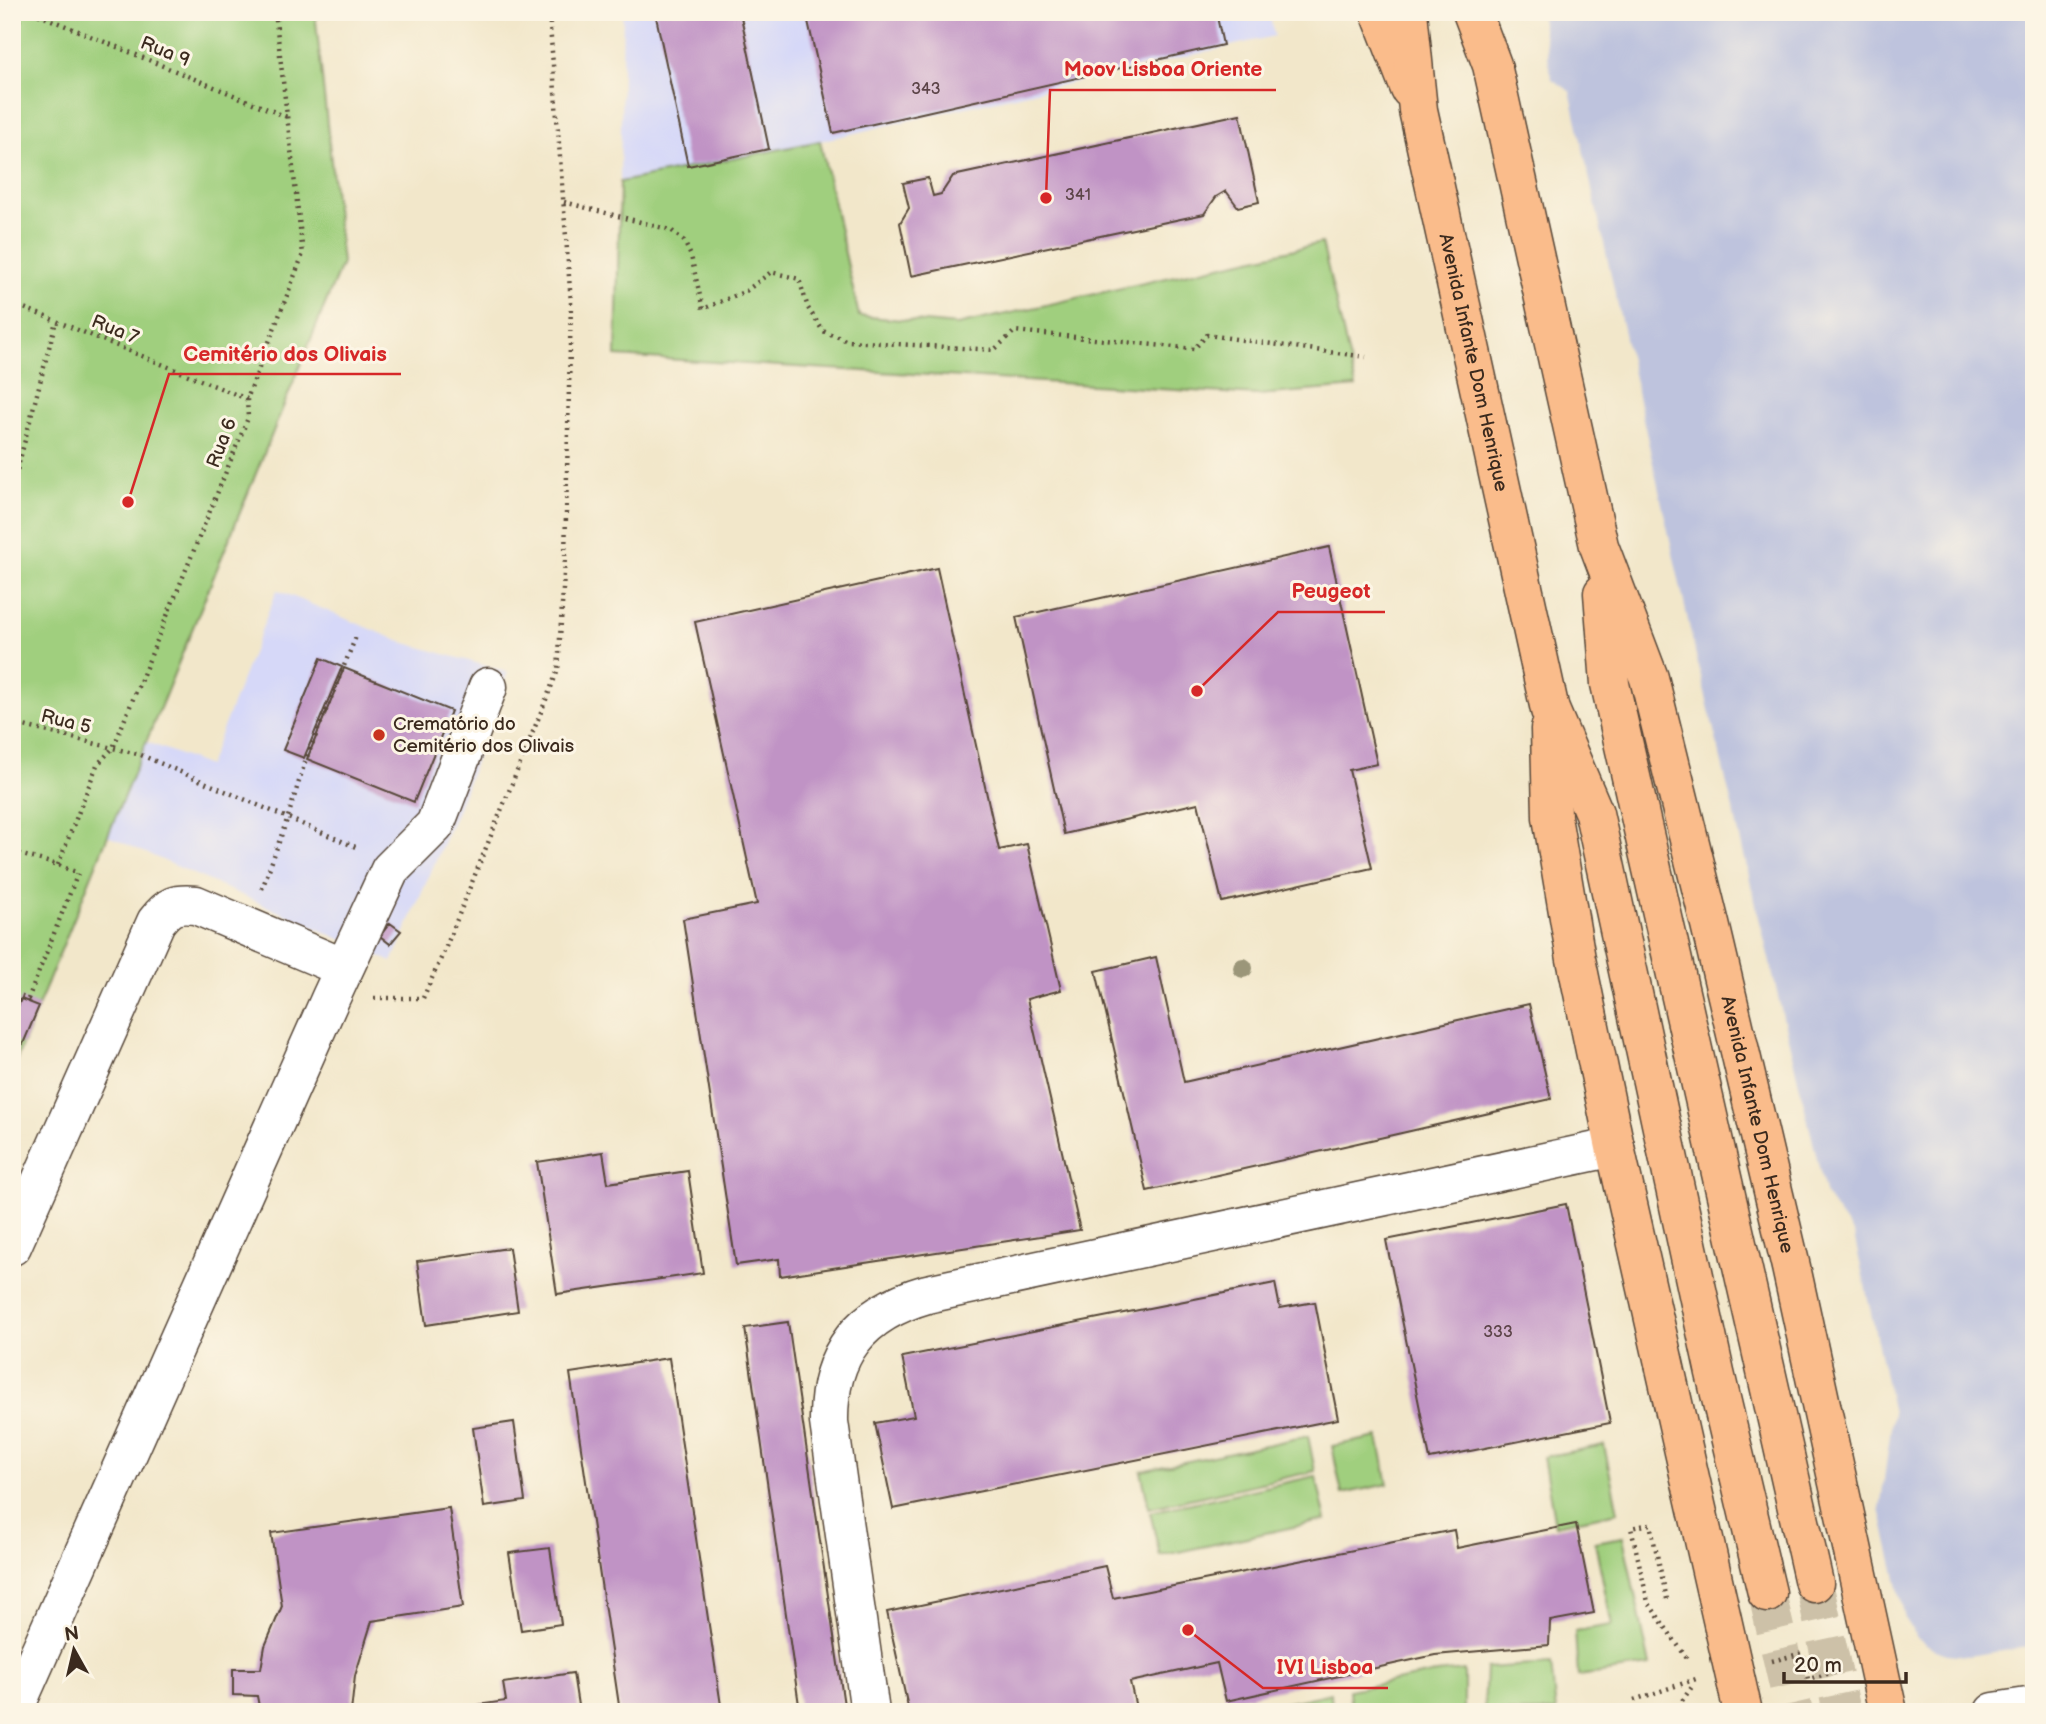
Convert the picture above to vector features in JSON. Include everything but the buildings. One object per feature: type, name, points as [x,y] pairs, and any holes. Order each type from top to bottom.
[{"type":"main road","points":[[1380,12],[1418,110]]},
{"type":"main road","name":"Avenida Infante Dom Henrique","points":[[1408,12],[1418,110],[1550,710],[1594,813],[1715,1373],[1767,1593]]},
{"type":"main road","name":"Avenida Infante Dom Henrique","points":[[1472,12],[1492,65],[1600,546],[1648,678],[1710,925],[1791,1267],[1888,1712]]},
{"type":"main road","points":[[1490,12],[1492,65]]},
{"type":"main road","name":"Avenida Infante Dom Henrique","points":[[1600,546],[1610,684],[1814,1583]]},
{"type":"main road","name":"Avenida Infante Dom Henrique","points":[[1550,710],[1552,817],[1576,959],[1615,1147],[1712,1679],[1744,1712]]},
{"type":"street","points":[[13,1712],[390,870],[435,825],[488,687]]},
{"type":"street","points":[[12,1246],[156,922],[166,909],[180,904],[197,905],[256,931],[338,983]]},
{"type":"street","points":[[870,1712],[829,1422],[829,1401],[833,1379],[841,1359],[867,1324],[884,1311],[927,1294],[1615,1147]]},
{"type":"street","points":[[1994,1712],[2034,1706]]},
{"type":"path","points":[[12,41],[22,12]]},
{"type":"path","name":"Rua 9","points":[[32,12],[287,117]]},
{"type":"path","name":"Rua 6","points":[[58,864],[97,765],[113,748],[248,418],[247,398],[303,254],[275,12]]},
{"type":"path","points":[[338,983],[423,998],[558,670],[565,556],[571,303],[549,12]]},
{"type":"path","points":[[564,202],[671,230],[684,241],[691,256],[703,309],[746,292],[771,272],[799,279],[808,308],[823,331],[848,341],[994,350],[1015,331],[1194,349],[1208,334],[1366,357]]},
{"type":"path","name":"Rua 7","points":[[12,303],[247,398]]},
{"type":"path","points":[[12,490],[56,321]]},
{"type":"path","points":[[256,931],[258,902],[305,762],[357,634]]},
{"type":"path","name":"Rua 5","points":[[12,723],[141,755],[352,844],[390,870]]},
{"type":"path","points":[[12,852],[58,864],[78,873],[28,999],[19,996],[12,1012]]},
{"type":"path","points":[[1667,1599],[1650,1524],[1631,1528],[1648,1602],[1712,1679]]},
{"type":"path","points":[[1634,1700],[1803,1653],[1808,1679],[1878,1662]]},
{"type":"path","points":[[1674,1712],[1712,1679]]},
{"type":"shaded area","points":[[623,12],[1269,12],[1274,36],[820,141],[620,182]]},
{"type":"shaded area","points":[[1540,12],[2034,12],[2034,1646],[1968,1656],[1947,1654],[1918,1639],[1905,1618],[1880,1509],[1893,1413],[1854,1235],[1826,1196],[1693,643],[1570,91],[1552,79]]},
{"type":"shaded area","points":[[277,590],[402,642],[508,672],[457,811],[392,962],[108,836],[147,742],[208,766]]},
{"type":"green space","points":[[12,12],[315,12],[342,263],[12,1070]]},
{"type":"green space","points":[[820,141],[859,316],[957,325],[1322,243],[1356,387],[1258,395],[616,356],[620,182]]},
{"type":"green space","points":[[1308,1436],[1315,1471],[1149,1508],[1141,1471]]},
{"type":"green space","points":[[1378,1437],[1388,1484],[1342,1494],[1332,1446]]},
{"type":"green space","points":[[1604,1445],[1618,1512],[1555,1525],[1543,1457]]},
{"type":"green space","points":[[1316,1476],[1326,1520],[1160,1556],[1150,1512]]},
{"type":"green space","points":[[1623,1537],[1650,1666],[1578,1676],[1575,1631],[1612,1625],[1595,1542]]},
{"type":"green space","points":[[1551,1664],[1556,1712],[1484,1712],[1486,1668]]},
{"type":"green space","points":[[1464,1670],[1464,1712],[1351,1712],[1349,1690]]},
{"type":"green space","points":[[1331,1693],[1332,1712],[1248,1712]]},
{"type":"tunnel","points":[[1814,1583],[1842,1712]]},
{"type":"tunnel","points":[[1767,1593],[1794,1712]]},
{"type":"place","name":"Moov Lisboa Oriente","points":[[1046,198]]},
{"type":"place","name":"Cemitério dos Olivais","points":[[128,502]]},
{"type":"place","name":"Peugeot","points":[[1197,691]]},
{"type":"place","name":"Crematório do Cemitério dos Olivais","points":[[379,735]]},
{"type":"place","name":"IVI Lisboa","points":[[1188,1630]]}]
